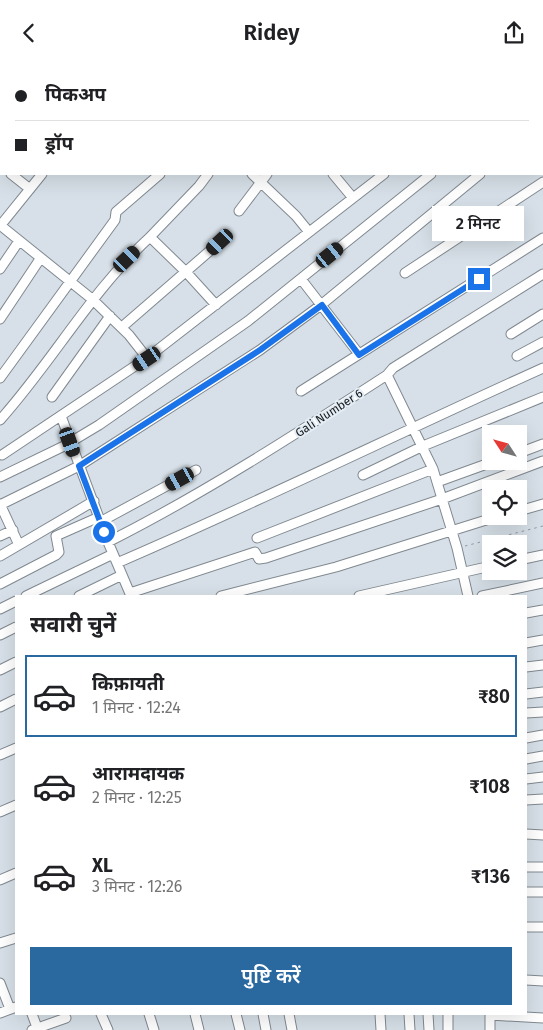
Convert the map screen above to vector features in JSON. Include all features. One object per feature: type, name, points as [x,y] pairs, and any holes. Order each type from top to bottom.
[{"type":"street","points":[[12,175],[30,189]]},
{"type":"street","points":[[41,175],[0,226],[68,282],[92,299],[122,327],[147,359]]},
{"type":"street","points":[[0,420],[46,363],[92,299],[127,259],[199,186],[207,175]]},
{"type":"street","points":[[253,175],[309,232]]},
{"type":"street","points":[[239,211],[266,175]]},
{"type":"street","points":[[334,175],[353,198]]},
{"type":"street","points":[[2,455],[147,359],[383,175]]},
{"type":"street","points":[[0,477],[70,442],[99,425],[248,321],[430,175]]},
{"type":"street","points":[[19,545],[0,504],[79,466],[260,350],[322,305],[479,175]]},
{"type":"street","points":[[0,378],[68,282],[115,220],[116,212],[156,177]]},
{"type":"street","points":[[405,273],[541,186]]},
{"type":"street","points":[[150,237],[216,305]]},
{"type":"street","points":[[301,391],[543,238]]},
{"type":"street","points":[[0,269],[19,241]]},
{"type":"street","points":[[122,327],[220,242]]},
{"type":"street","points":[[0,319],[40,259]]},
{"type":"street","name":"Gali Number 6","points":[[108,541],[190,498],[280,444],[387,375],[393,368],[543,273]]},
{"type":"street","points":[[301,279],[359,355]]},
{"type":"street","points":[[510,334],[543,314]]},
{"type":"street","points":[[52,397],[110,316]]},
{"type":"street","points":[[517,356],[543,342]]},
{"type":"street","points":[[28,595],[271,495],[543,367]]},
{"type":"street","points":[[387,375],[412,427],[424,446],[433,469],[457,549],[468,595]]},
{"type":"street","points":[[363,475],[424,446],[543,397]]},
{"type":"street","points":[[61,416],[108,541],[131,595],[255,552],[259,559],[266,558],[442,499],[543,461]]},
{"type":"street","points":[[528,450],[543,444]]},
{"type":"street","points":[[437,482],[482,466]]},
{"type":"street","points":[[257,538],[433,469]]},
{"type":"street","points":[[0,584],[58,554],[56,537],[100,520],[196,470]]},
{"type":"street","points":[[0,556],[94,501]]},
{"type":"street","points":[[527,509],[543,504]]},
{"type":"street","points":[[225,595],[336,567],[482,521]]},
{"type":"street","points":[[0,536],[13,530]]},
{"type":"street","points":[[527,558],[543,555]]},
{"type":"street","points":[[363,595],[482,568]]},
{"type":"street","points":[[81,595],[122,575]]},
{"type":"street","points":[[487,595],[543,583]]},
{"type":"street","points":[[0,609],[15,602]]},
{"type":"street","points":[[527,613],[543,610]]},
{"type":"street","points":[[0,635],[15,628]]},
{"type":"street","points":[[527,643],[543,640]]},
{"type":"street","points":[[0,670],[15,662]]},
{"type":"street","points":[[527,667],[543,665]]},
{"type":"street","points":[[527,694],[543,692]]},
{"type":"street","points":[[0,707],[15,700]]},
{"type":"street","points":[[527,713],[543,712]]},
{"type":"street","points":[[527,738],[543,735]]},
{"type":"street","points":[[0,755],[15,748]]},
{"type":"street","points":[[527,759],[543,756]]},
{"type":"street","points":[[527,779],[543,777]]},
{"type":"street","points":[[527,800],[543,799]]},
{"type":"street","points":[[0,812],[15,805]]},
{"type":"street","points":[[527,834],[543,835]]},
{"type":"street","points":[[527,867],[543,867]]},
{"type":"street","points":[[0,880],[15,876]]},
{"type":"street","points":[[527,892],[543,893]]},
{"type":"street","points":[[527,927],[543,927]]},
{"type":"street","points":[[0,943],[15,938]]},
{"type":"street","points":[[527,980],[543,981]]},
{"type":"street","points":[[0,983],[13,1008],[0,1013]]},
{"type":"street","points":[[32,1015],[36,1029],[66,1018]]},
{"type":"street","points":[[101,1015],[108,1030]]},
{"type":"street","points":[[149,1015],[154,1030]]},
{"type":"street","points":[[195,1015],[200,1030]]},
{"type":"street","points":[[236,1015],[240,1030]]},
{"type":"street","points":[[263,1015],[266,1030]]},
{"type":"street","points":[[288,1015],[292,1030]]},
{"type":"street","points":[[380,1015],[381,1030]]},
{"type":"street","points":[[410,1015],[410,1030]]},
{"type":"street","points":[[428,1015],[428,1030]]},
{"type":"street","points":[[448,1015],[448,1030]]},
{"type":"street","points":[[490,1015],[490,1030]]},
{"type":"street","points":[[503,1015],[543,1018]]},
{"type":"path","points":[[457,549],[543,526]]},
{"type":"route","points":[[104,532],[92,495],[79,466],[260,350],[322,305],[359,355],[479,279]]}]
